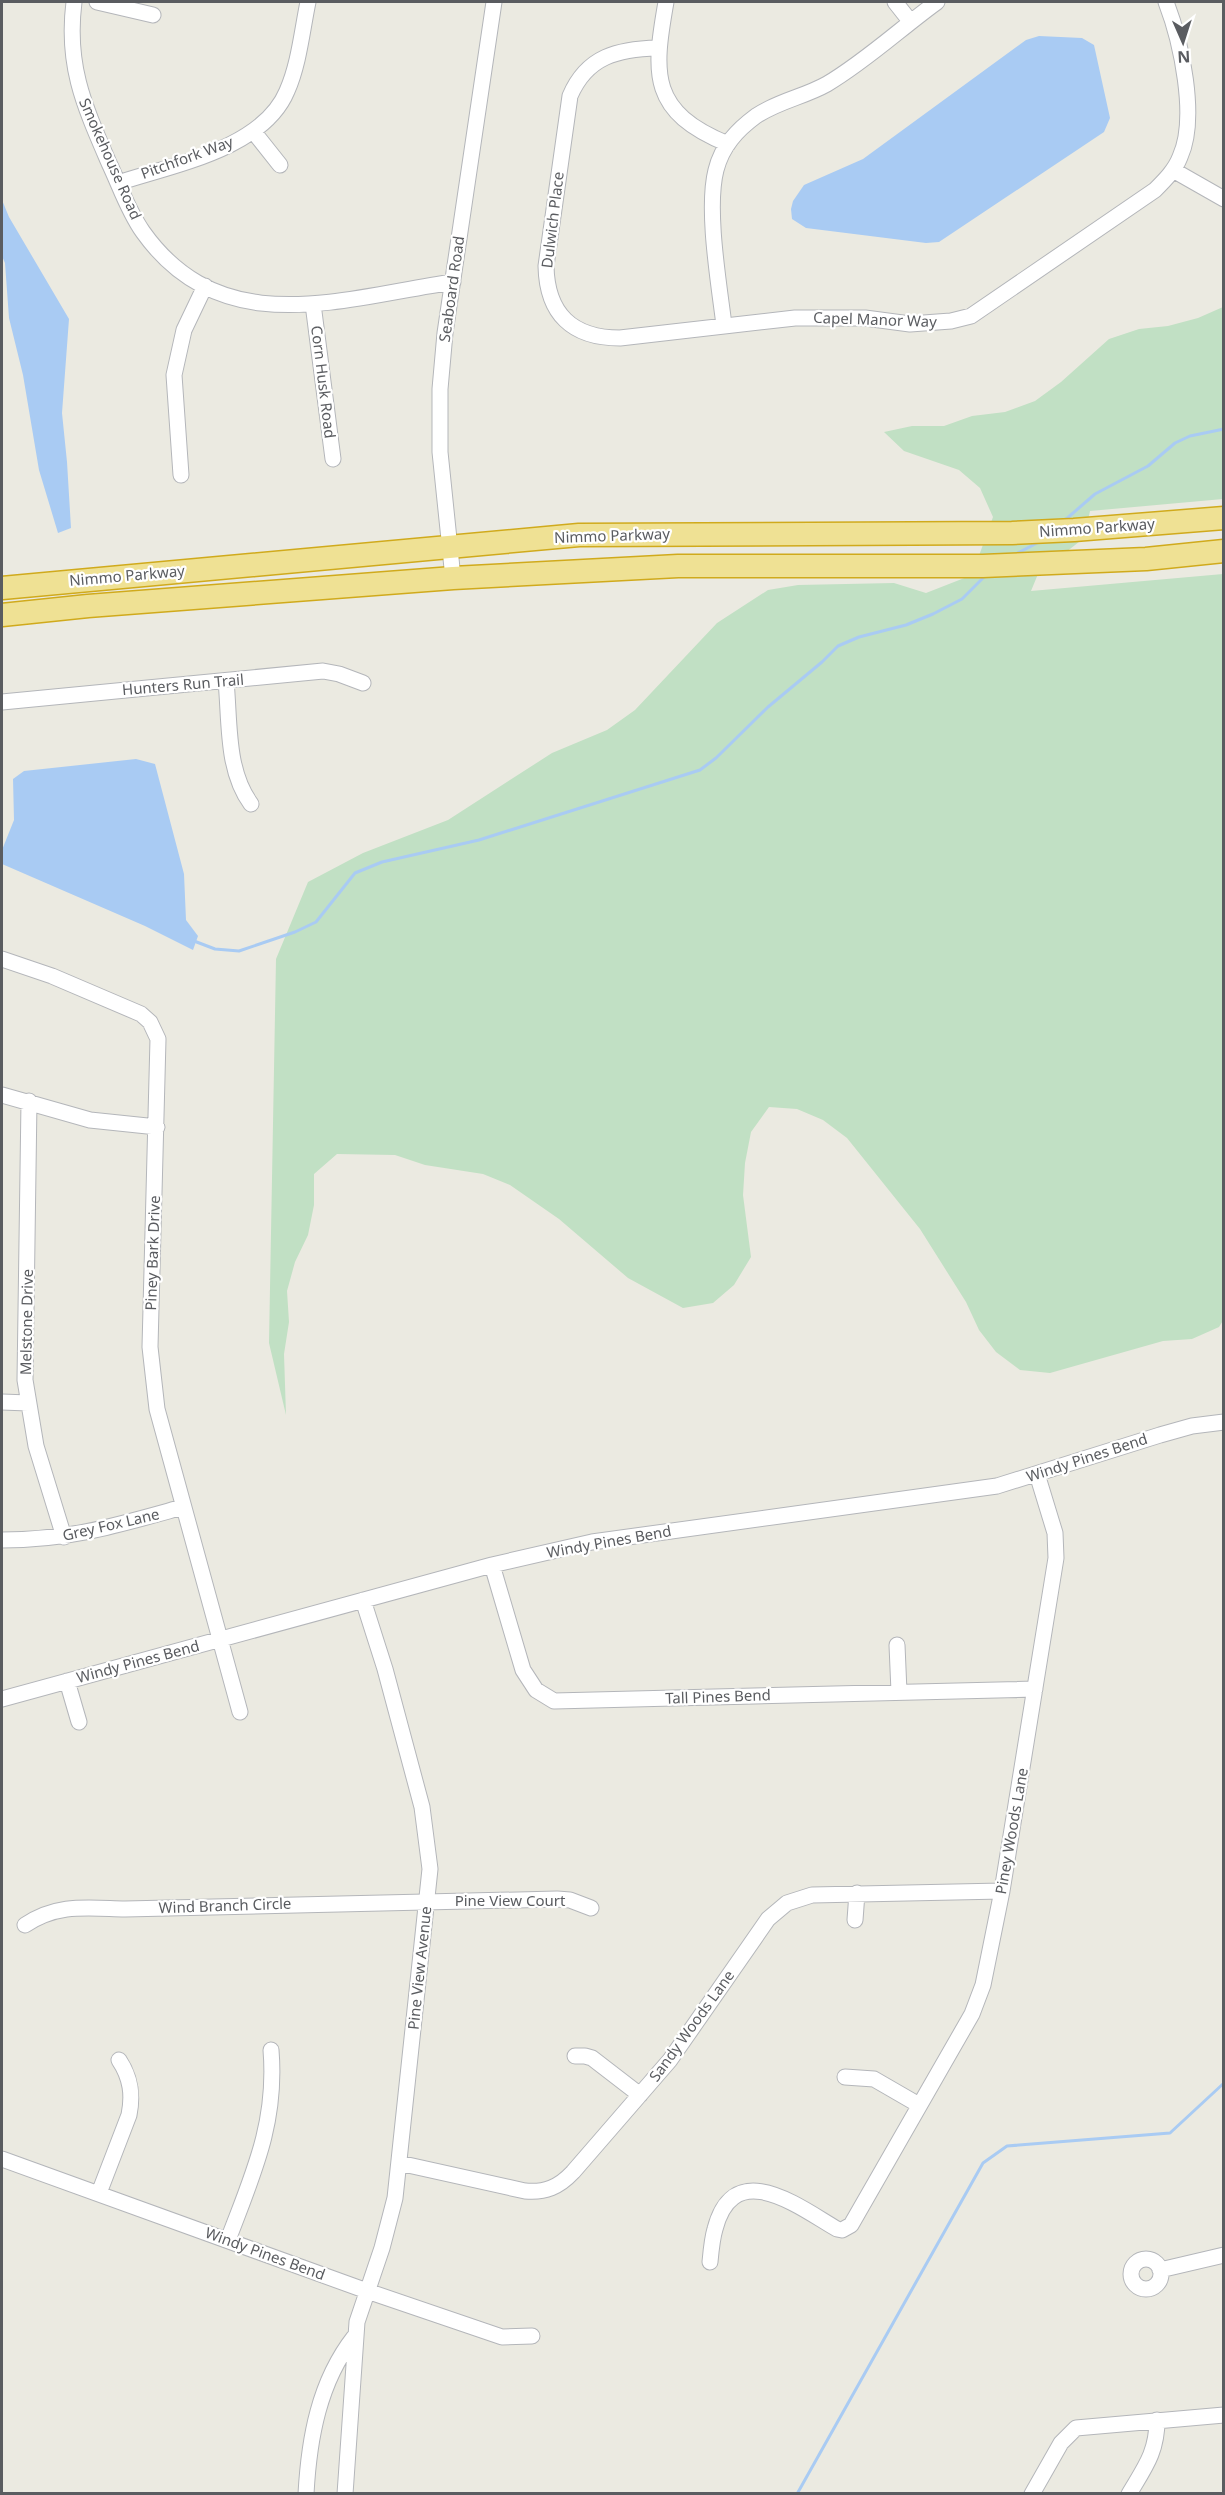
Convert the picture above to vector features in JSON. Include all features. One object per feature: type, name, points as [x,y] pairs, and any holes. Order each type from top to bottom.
[{"type":"highway","name":"Nimmo Parkway","points":[[2,588],[579,535],[1012,533],[1224,518]]},
{"type":"highway","name":"Nimmo Parkway","points":[[2,615],[88,606],[453,578],[678,566],[983,566],[1146,559],[1224,551]]},
{"type":"street","name":"Smokehouse Road","points":[[74,2],[72,54],[85,108],[129,208],[156,248],[184,274],[205,286],[250,302],[273,306],[313,304],[453,282]]},
{"type":"street","points":[[97,2],[153,15]]},
{"type":"street","name":"Pitchfork Way","points":[[118,183],[211,153],[253,131],[272,116],[292,79],[308,2]]},
{"type":"street","name":"Seaboard Road","points":[[453,578],[440,452],[439,418],[443,352],[494,2]]},
{"type":"street","points":[[666,2],[658,48],[660,79],[674,108],[694,128],[728,144]]},
{"type":"street","points":[[895,2],[910,21]]},
{"type":"street","points":[[724,325],[713,194],[716,171],[728,144],[737,132],[777,104],[826,84],[847,71],[937,2]]},
{"type":"street","name":"Capel Manor Way","points":[[724,325],[830,316],[931,324],[971,316],[1155,190],[1173,170],[1185,143],[1186,98],[1179,43],[1166,2]]},
{"type":"street","name":"Dulwich Place","points":[[658,48],[628,50],[604,57],[583,73],[575,84],[569,101],[546,266],[549,294],[555,307],[570,325],[591,336],[602,338],[620,338],[724,325]]},
{"type":"street","points":[[253,131],[280,165]]},
{"type":"street","points":[[1173,170],[1224,199]]},
{"type":"street","points":[[181,475],[174,375],[184,330],[205,286]]},
{"type":"street","name":"Corn Husk Road","points":[[313,304],[333,459]]},
{"type":"street","name":"Hunters Run Trail","points":[[2,702],[322,671],[339,674],[363,683]]},
{"type":"street","points":[[226,681],[234,769],[242,791],[251,804]]},
{"type":"street","name":"Piney Bark Drive","points":[[2,959],[101,996],[141,1014],[150,1023],[158,1043],[150,1347],[156,1409],[240,1712]]},
{"type":"street","points":[[2,1095],[30,1101],[90,1120],[157,1127]]},
{"type":"street","name":"Melstone Drive","points":[[30,1101],[26,1380],[39,1455],[64,1537]]},
{"type":"street","points":[[2,1402],[28,1402]]},
{"type":"street","name":"Windy Pines Bend","points":[[2,1699],[492,1565],[592,1542],[976,1490],[1037,1474],[1192,1426],[1224,1422]]},
{"type":"street","name":"Piney Woods Lane","points":[[710,2262],[719,2216],[733,2198],[742,2193],[754,2190],[775,2194],[837,2229],[842,2230],[851,2225],[972,2014],[989,1961],[1002,1891],[1056,1546],[1055,1533],[1037,1474]]},
{"type":"street","name":"Grey Fox Lane","points":[[2,1540],[64,1537],[91,1533],[183,1507]]},
{"type":"street","name":"Tall Pines Bend","points":[[492,1565],[523,1670],[536,1690],[554,1701],[1035,1689]]},
{"type":"street","name":"Pine View Avenue","points":[[345,2493],[354,2387],[354,2337],[389,2224],[399,2163],[430,1869],[422,1807],[385,1669],[363,1600]]},
{"type":"street","points":[[897,1645],[899,1692]]},
{"type":"street","points":[[67,1681],[79,1722]]},
{"type":"street","name":"Sandy Woods Lane","points":[[399,2163],[525,2191],[545,2191],[564,2181],[640,2095],[698,2022],[768,1919],[776,1911],[799,1898],[812,1894],[1002,1891]]},
{"type":"street","points":[[855,1920],[857,1893]]},
{"type":"street","name":"Pine View Court","points":[[428,1900],[557,1899],[570,1900],[591,1908]]},
{"type":"street","name":"Wind Branch Circle","points":[[25,1925],[44,1914],[64,1908],[125,1909],[428,1900]]},
{"type":"street","points":[[228,2240],[262,2150],[268,2126],[272,2102],[271,2050]]},
{"type":"street","points":[[575,2056],[592,2058],[640,2095]]},
{"type":"street","points":[[99,2193],[132,2102],[128,2076],[119,2060]]},
{"type":"street","points":[[845,2078],[874,2079],[919,2105]]},
{"type":"street","name":"Windy Pines Bend","points":[[2,2159],[367,2291],[502,2337],[532,2336]]},
{"type":"street","points":[[1160,2270],[1224,2255]]},
{"type":"street","name":"Pine View Avenue","points":[[306,2493],[312,2431],[334,2368],[354,2337]]},
{"type":"street","points":[[1032,2493],[1060,2443],[1076,2428],[1224,2415]]},
{"type":"street","points":[[1129,2493],[1154,2452],[1157,2420]]},
{"type":"green space","points":[[1223,307],[1223,499],[1090,511],[1084,538],[1038,574],[1031,591],[1223,574],[1224,1319],[1219,1327],[1192,1339],[1163,1341],[1050,1373],[1020,1370],[996,1352],[979,1330],[966,1302],[920,1229],[847,1138],[823,1120],[797,1109],[769,1107],[751,1132],[745,1163],[743,1195],[751,1257],[734,1285],[713,1303],[683,1308],[628,1278],[559,1219],[510,1185],[483,1174],[425,1165],[395,1155],[337,1154],[314,1174],[314,1205],[308,1235],[295,1262],[287,1291],[289,1322],[284,1354],[286,1415],[269,1343],[276,959],[308,882],[363,853],[448,820],[552,753],[607,730],[635,710],[717,623],[768,590],[798,585],[894,583],[926,593],[972,575],[993,517],[980,488],[959,470],[904,451],[884,432],[912,426],[944,426],[972,416],[1005,412],[1035,401],[1061,382],[1109,339],[1139,329],[1168,326],[1198,318]]},
{"type":"water","points":[[1039,36],[1082,38],[1094,45],[1110,118],[1104,132],[939,242],[926,243],[806,228],[792,219],[793,201],[804,185],[863,159],[1026,40]]},
{"type":"water","points":[[2,200],[9,217],[69,319],[62,413],[71,528],[58,533],[39,470],[23,375],[9,318],[5,263],[2,256]]},
{"type":"water","points":[[136,759],[155,764],[184,874],[186,920],[198,936],[193,950],[145,926],[2,864],[2,850],[14,820],[13,779],[24,771]]},
{"type":"waterway","points":[[1065,520],[1095,494],[1148,466],[1175,443],[1190,436],[1224,429]]},
{"type":"waterway","points":[[1016,554],[1039,542]]},
{"type":"waterway","points":[[194,941],[215,949],[239,951],[295,932],[316,922],[355,873],[382,862],[479,840],[700,770],[838,646],[859,637],[906,625],[933,614],[962,599],[986,575]]},
{"type":"waterway","points":[[797,2494],[983,2163],[1007,2146],[1170,2133],[1224,2083]]}]
